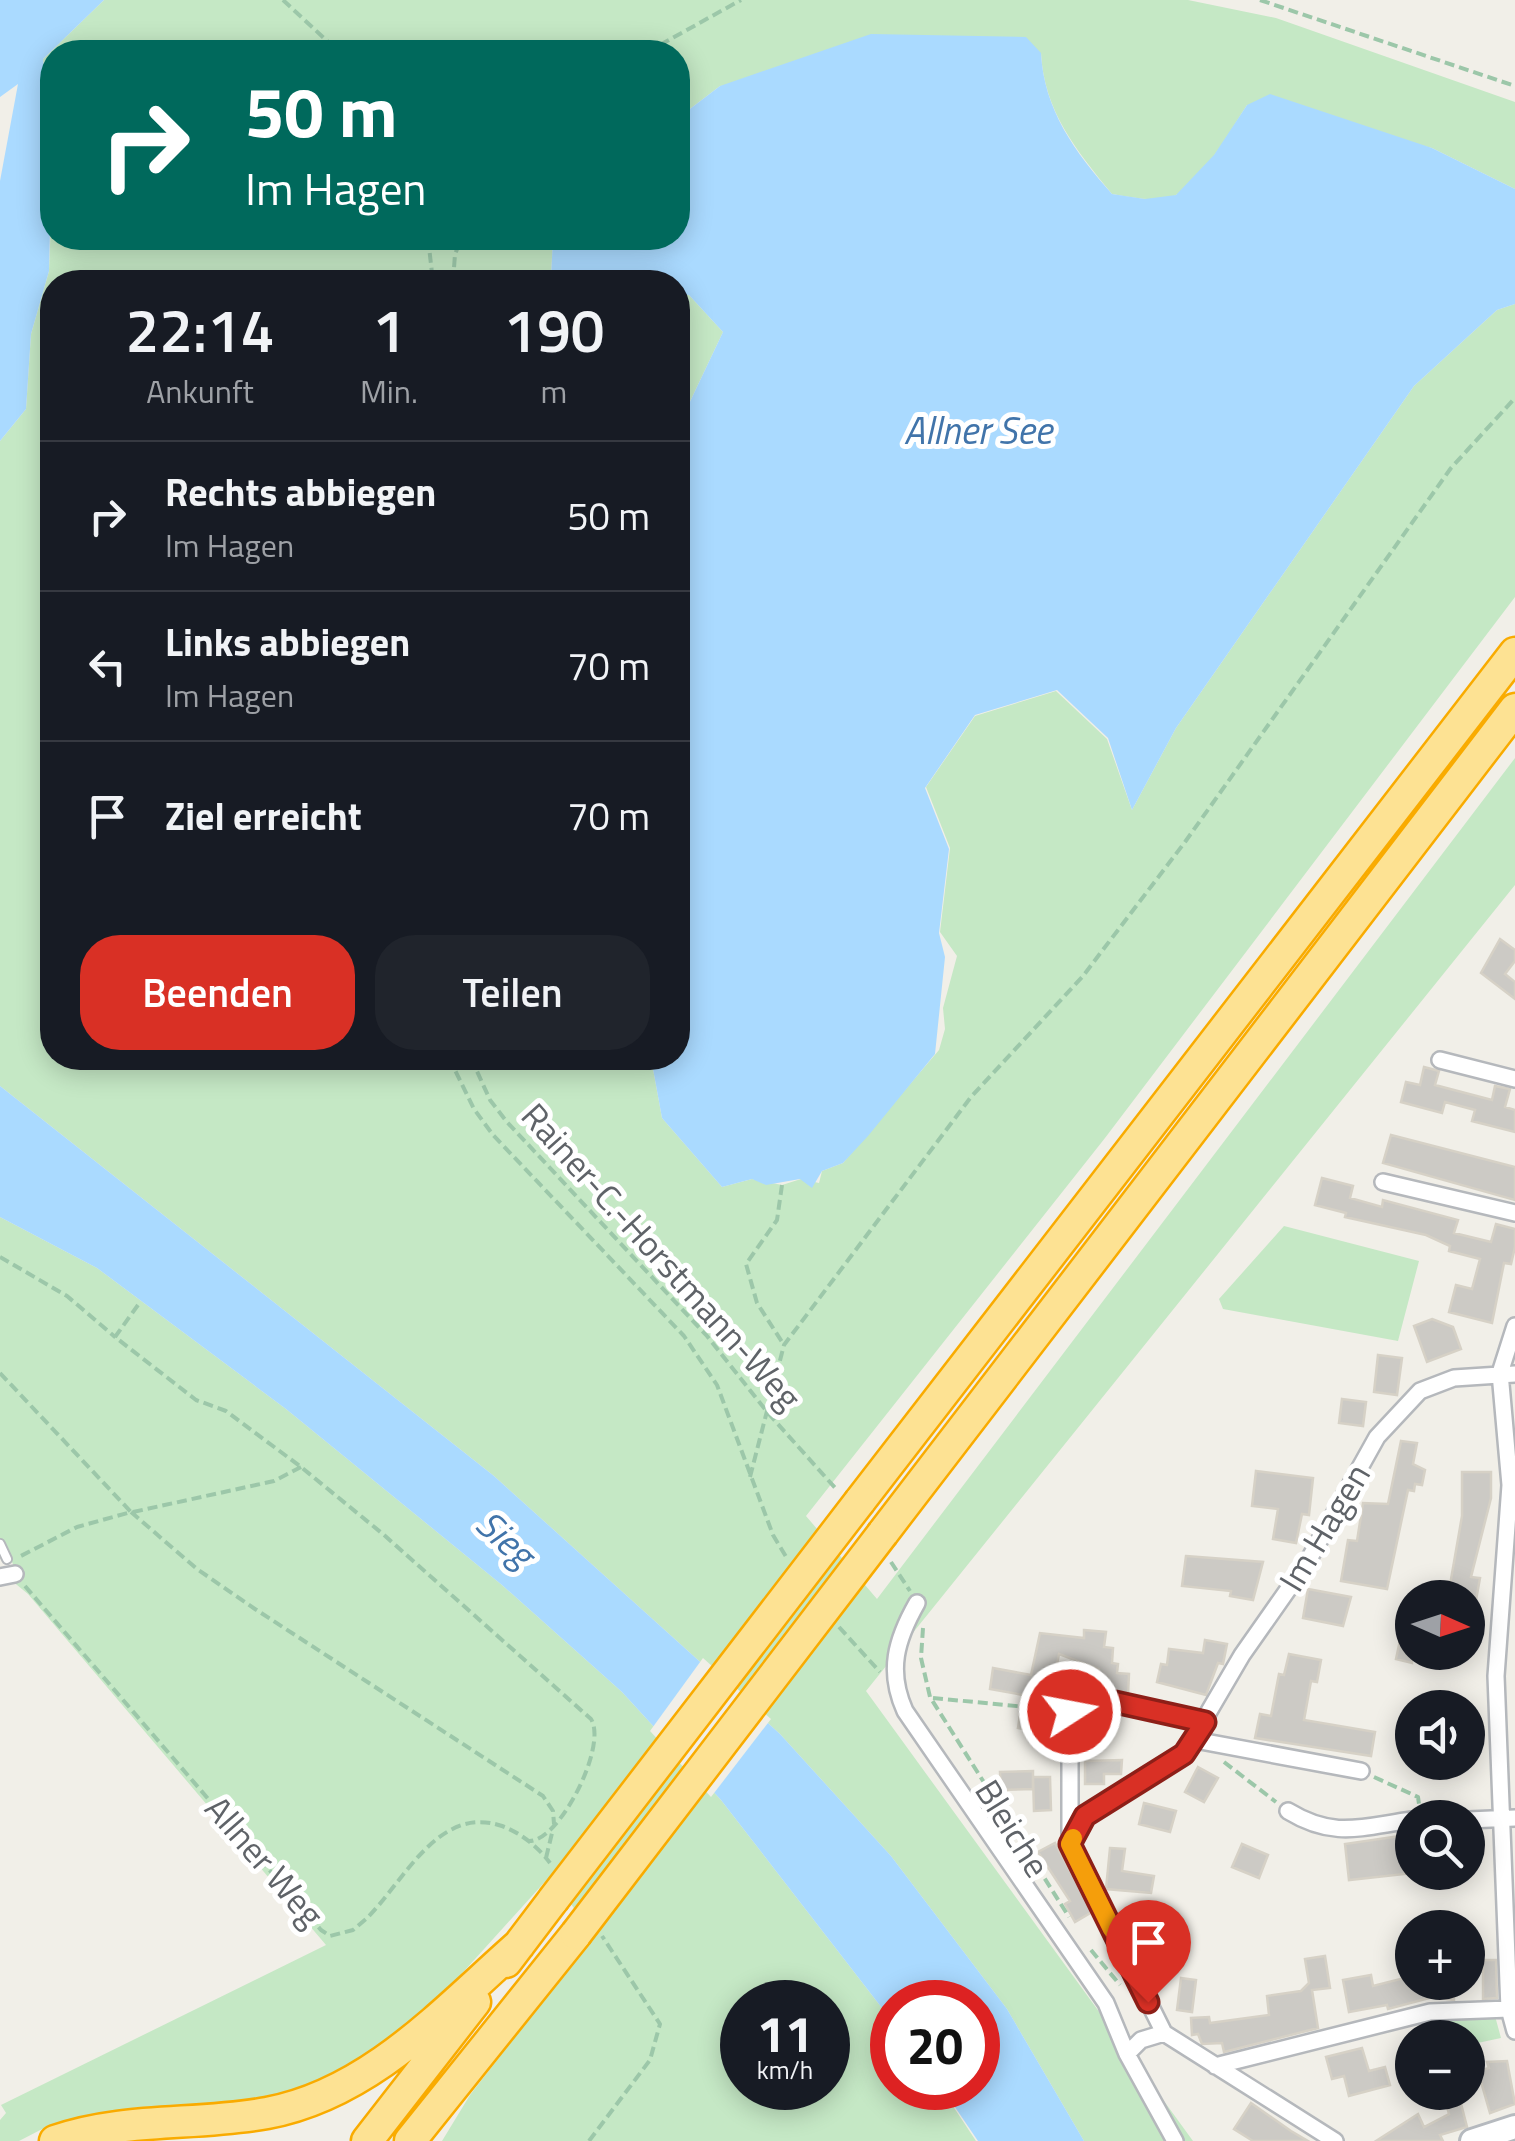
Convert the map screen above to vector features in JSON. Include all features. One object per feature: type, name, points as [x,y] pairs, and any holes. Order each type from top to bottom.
[{"type":"highway","points":[[367,2141],[519,1945],[555,1886],[860,1500],[1515,654]]},
{"type":"highway","points":[[413,2141],[435,2110],[588,1933],[882,1532],[1515,709]]},
{"type":"highway","points":[[55,2141],[113,2126],[269,2113],[303,2102],[373,2069],[409,2043],[519,1945]]},
{"type":"main road","points":[[1472,2141],[1515,2126]]},
{"type":"street","points":[[1440,1060],[1515,1079]]},
{"type":"street","points":[[1383,1182],[1515,1213]]},
{"type":"street","points":[[1515,1326],[1508,1374],[1510,1485],[1496,1676],[1507,1819],[1509,2009],[1515,2031]]},
{"type":"street","name":"Im Hagen","points":[[1070,1844],[1085,1816],[1184,1754],[1195,1740],[1242,1656],[1308,1561],[1377,1437],[1420,1391],[1454,1378],[1508,1374]]},
{"type":"street","points":[[917,1603],[901,1631],[894,1657],[894,1686],[905,1711],[1106,2002],[1127,2054],[1176,2141]]},
{"type":"street","points":[[1070,1718],[1070,1844],[1164,2033],[1335,2141]]},
{"type":"street","points":[[1195,1740],[1360,1771]]},
{"type":"street","points":[[1288,1811],[1315,1827],[1332,1830],[1395,1822]]},
{"type":"street","points":[[1215,2066],[1430,2012],[1509,2009]]},
{"type":"street","points":[[1127,2054],[1141,2040],[1164,2033]]},
{"type":"lane","points":[[0,1544],[8,1568]]},
{"type":"lane","points":[[1070,1718],[1076,1702],[1115,1702],[1205,1722]]},
{"type":"path","points":[[284,0],[326,40]]},
{"type":"path","points":[[669,40],[741,0]]},
{"type":"path","points":[[1260,0],[1515,86]]},
{"type":"path","points":[[750,1476],[784,1346],[971,1096],[1083,976],[1185,842],[1451,468],[1515,398]]},
{"type":"path","points":[[455,1070],[474,1109],[494,1135],[684,1336],[717,1385],[773,1534],[793,1568]]},
{"type":"path","name":"Rainer-C.-Horstmann-Weg","points":[[476,1070],[490,1100],[507,1122],[708,1336],[768,1413],[829,1479]]},
{"type":"path","points":[[782,1184],[777,1220],[746,1264],[756,1304],[784,1346]]},
{"type":"path","points":[[0,1257],[67,1296],[196,1400],[226,1410],[302,1467],[384,1534],[591,1719],[597,1728],[593,1756],[552,1830],[538,1842],[529,1841]]},
{"type":"path","points":[[115,1338],[138,1305]]},
{"type":"path","points":[[0,1373],[132,1512],[197,1569],[543,1796],[553,1811],[546,1858]]},
{"type":"path","points":[[8,1568],[77,1527],[274,1480],[302,1467]]},
{"type":"path","points":[[892,1562],[917,1603]]},
{"type":"path","name":"Allner Weg","points":[[8,1568],[330,1936],[353,1930],[366,1920],[446,1830],[476,1821],[514,1830],[529,1841],[546,1858],[555,1886]]},
{"type":"path","name":"Bleiche","points":[[917,1603],[930,1698],[1077,1930]]},
{"type":"path","points":[[838,1625],[894,1686]]},
{"type":"path","points":[[930,1698],[1070,1718]]},
{"type":"path","points":[[1195,1740],[1288,1811]]},
{"type":"path","points":[[1360,1771],[1419,1800]]},
{"type":"path","points":[[588,1933],[660,2024],[650,2060],[588,2141]]},
{"type":"path","points":[[1087,1945],[1126,1993]]},
{"type":"green space","points":[[104,0],[1188,0],[1276,18],[1515,102],[1515,189],[1432,148],[1247,105],[1214,155],[1184,190],[1159,199],[1112,194],[1055,112],[1041,53],[720,86],[690,109],[690,40],[63,40]]},
{"type":"green space","points":[[50,250],[552,250],[551,270],[49,270]]},
{"type":"green space","points":[[690,296],[723,332],[690,402]]},
{"type":"green space","points":[[40,302],[40,1070],[653,1070],[662,1118],[722,1187],[752,1179],[782,1185],[801,1179],[819,1183],[822,1171],[843,1163],[939,1050],[945,1029],[943,1008],[957,956],[940,932],[950,848],[926,787],[975,716],[1056,691],[1107,739],[1132,810],[1176,728],[1414,386],[1497,310],[1515,304],[1515,597],[1105,1138],[806,1516],[877,1599],[1515,758],[1515,885],[866,1691],[1193,2141],[1084,2141],[1000,2000],[1000,1980],[985,1980],[891,1856],[780,1734],[494,1476],[0,1086],[0,441],[26,409],[31,334]]},
{"type":"green space","points":[[0,1217],[97,1268],[286,1409],[502,1585],[622,1692],[721,1800],[870,1993],[870,2110],[956,2110],[976,2141],[442,2141],[470,2095],[593,1936],[551,1875],[438,2000],[371,2064],[305,2088],[227,2104],[138,2107],[50,2125],[19,2141],[0,2141],[0,2120],[6,2113],[1,2105],[326,1945],[28,1594],[11,1580],[13,1564],[0,1539]]},
{"type":"green space","points":[[1284,1226],[1419,1261],[1398,1341],[1223,1309],[1219,1299]]},
{"type":"green space","points":[[1495,2016],[1501,2038],[1485,2041],[1485,2020],[1431,2017]]},
{"type":"water","points":[[0,0],[104,0],[63,40],[40,40],[40,250],[50,250],[49,270],[40,270],[40,302],[31,334],[26,409],[0,441],[0,181],[18,84],[0,97]]},
{"type":"water","name":"Allner See","points":[[871,34],[1026,37],[1041,53],[1048,93],[1064,129],[1112,194],[1145,199],[1176,195],[1214,155],[1247,105],[1270,94],[1432,148],[1515,189],[1515,304],[1497,310],[1414,386],[1176,728],[1132,810],[1108,738],[1057,690],[975,715],[925,788],[949,849],[939,933],[945,957],[935,1054],[868,1136],[843,1163],[822,1171],[812,1188],[800,1179],[766,1185],[752,1179],[722,1187],[662,1118],[653,1070],[690,1070],[690,402],[723,332],[690,296],[690,270],[551,270],[552,250],[690,250],[690,109],[720,86]]},
{"type":"water","name":"Sieg","points":[[0,1086],[494,1476],[780,1734],[891,1856],[985,1980],[870,1980],[870,1993],[721,1800],[622,1692],[502,1585],[286,1409],[97,1268],[0,1217]]},
{"type":"water","points":[[1000,2000],[1084,2141],[978,2141],[957,2110],[1000,2110]]},
{"type":"pier","points":[[703,1658],[771,1719],[711,1797],[650,1731]]},
{"type":"building","points":[[1500,939],[1515,950],[1515,961],[1505,974],[1515,982],[1515,999],[1481,973]]},
{"type":"building","points":[[1424,1067],[1439,1071],[1435,1085],[1492,1100],[1495,1086],[1510,1089],[1505,1107],[1515,1110],[1515,1132],[1472,1121],[1475,1110],[1445,1102],[1442,1113],[1401,1102],[1406,1082],[1420,1085]]},
{"type":"building","points":[[1391,1135],[1515,1167],[1515,1200],[1383,1163]]},
{"type":"building","points":[[1322,1178],[1353,1186],[1350,1198],[1382,1207],[1383,1200],[1458,1220],[1454,1233],[1491,1242],[1496,1224],[1515,1229],[1511,1264],[1504,1263],[1492,1323],[1449,1312],[1456,1285],[1472,1289],[1480,1259],[1449,1251],[1450,1246],[1426,1235],[1345,1217],[1346,1213],[1315,1205]]},
{"type":"building","points":[[1432,1319],[1453,1327],[1461,1349],[1427,1362],[1414,1326]]},
{"type":"building","points":[[1378,1355],[1402,1358],[1397,1395],[1374,1392]]},
{"type":"building","points":[[1342,1399],[1366,1402],[1363,1426],[1339,1423]]},
{"type":"building","points":[[1401,1441],[1417,1443],[1413,1464],[1425,1470],[1422,1485],[1415,1484],[1414,1491],[1408,1490],[1387,1589],[1341,1581],[1348,1540],[1357,1541],[1363,1503],[1388,1504]]},
{"type":"building","points":[[1256,1471],[1313,1478],[1309,1515],[1302,1514],[1296,1543],[1273,1539],[1278,1509],[1252,1506]]},
{"type":"building","points":[[1462,1472],[1491,1472],[1491,1498],[1471,1577],[1480,1580],[1451,1580],[1462,1516]]},
{"type":"building","points":[[1186,1556],[1263,1562],[1253,1600],[1230,1596],[1231,1591],[1182,1586]]},
{"type":"building","points":[[1308,1589],[1351,1597],[1343,1626],[1303,1618]]},
{"type":"building","points":[[1084,1630],[1106,1632],[1104,1647],[1113,1648],[1112,1663],[1118,1664],[1117,1673],[1129,1674],[1128,1695],[1097,1691],[1099,1669],[1059,1654],[1054,1680],[1058,1685],[1053,1688],[1047,1721],[1056,1722],[1053,1744],[1031,1740],[1033,1731],[1018,1728],[1023,1695],[990,1689],[993,1668],[1031,1675],[1040,1633],[1084,1638]]},
{"type":"building","points":[[1205,1640],[1227,1644],[1223,1664],[1218,1663],[1206,1695],[1157,1682],[1161,1664],[1167,1665],[1169,1649],[1203,1653]]},
{"type":"building","points":[[1289,1654],[1321,1660],[1317,1682],[1311,1681],[1304,1720],[1375,1732],[1371,1756],[1255,1738],[1260,1714],[1271,1716],[1279,1674],[1284,1675]]},
{"type":"building","points":[[1122,1760],[1121,1774],[1104,1774],[1104,1784],[1085,1784],[1085,1761]]},
{"type":"building","points":[[1198,1767],[1218,1778],[1204,1802],[1185,1792]]},
{"type":"building","points":[[1033,1771],[1033,1789],[1001,1790],[1000,1772]]},
{"type":"building","points":[[1033,1777],[1050,1777],[1051,1810],[1034,1811]]},
{"type":"building","points":[[1144,1803],[1176,1811],[1170,1832],[1139,1824]]},
{"type":"building","points":[[1395,1837],[1395,1875],[1349,1880],[1345,1844]]},
{"type":"building","points":[[1055,1843],[1092,1912],[1075,1922],[1065,1904],[1070,1901],[1038,1852]]},
{"type":"building","points":[[1242,1844],[1268,1855],[1259,1878],[1232,1867]]},
{"type":"building","points":[[1110,1848],[1125,1849],[1122,1871],[1154,1876],[1151,1893],[1106,1889]]},
{"type":"building","points":[[1145,1905],[1156,1935],[1138,1946],[1122,1917]]},
{"type":"building","points":[[1325,1956],[1330,1988],[1312,1990],[1318,2028],[1224,2052],[1222,2043],[1202,2044],[1198,2034],[1192,2035],[1191,2018],[1209,2017],[1210,2023],[1269,2015],[1267,1996],[1301,1991],[1309,1983],[1305,1959]]},
{"type":"building","points":[[1485,1960],[1496,1960],[1497,1998],[1485,1999]]},
{"type":"building","points":[[1371,1975],[1373,1986],[1395,1980],[1395,2000],[1422,2000],[1388,2009],[1387,2005],[1349,2012],[1343,1980]]},
{"type":"building","points":[[1181,1978],[1196,1980],[1192,2012],[1177,2010]]},
{"type":"building","points":[[1362,2048],[1369,2071],[1385,2067],[1390,2085],[1349,2096],[1344,2076],[1332,2079],[1326,2057]]},
{"type":"building","points":[[1507,2061],[1515,2104],[1490,2113],[1485,2096],[1487,2062]]},
{"type":"building","points":[[1251,2103],[1308,2141],[1253,2141],[1234,2129]]},
{"type":"building","points":[[1448,2110],[1463,2110],[1467,2127],[1440,2135],[1443,2141],[1376,2141],[1418,2114],[1424,2127],[1449,2114]]},
{"type":"slow traffic","points":[[1073,1838],[1070,1844],[1112,1929]]},
{"type":"route","points":[[1070,1712],[1076,1702],[1115,1702],[1205,1722],[1184,1754],[1085,1816],[1070,1844],[1148,2002]]}]
